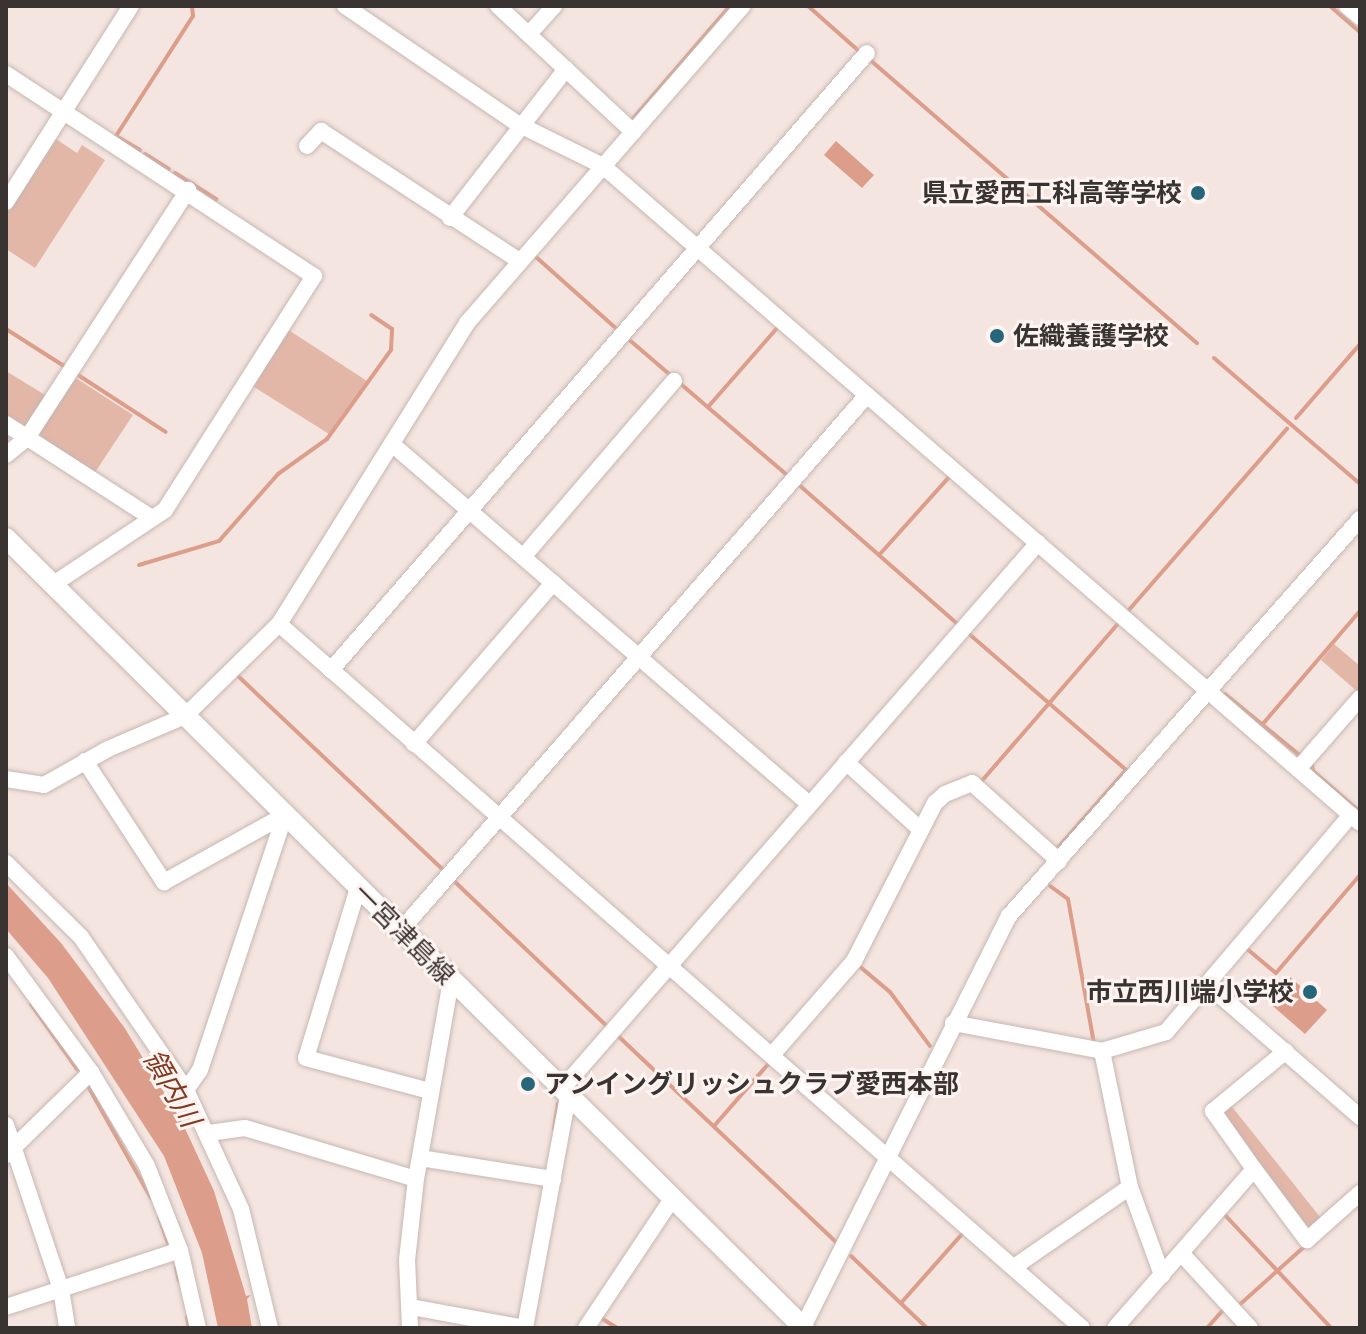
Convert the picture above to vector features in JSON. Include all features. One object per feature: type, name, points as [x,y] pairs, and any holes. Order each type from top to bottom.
[{"type":"main road","name":"一宮津島線","points":[[6,538],[804,1328]]},
{"type":"street","points":[[6,202],[131,6]]},
{"type":"street","points":[[345,6],[518,124],[603,166],[1355,819],[1166,1032],[1102,1051],[953,1023]]},
{"type":"street","points":[[498,6],[633,132]]},
{"type":"street","points":[[529,34],[554,6]]},
{"type":"street","points":[[6,779],[44,785],[85,761],[185,716],[279,624],[467,323],[743,6]]},
{"type":"street","points":[[1347,6],[1360,17]]},
{"type":"street","points":[[331,670],[867,53]]},
{"type":"street","points":[[450,218],[518,124],[566,69]]},
{"type":"street","points":[[6,74],[188,190],[314,276],[165,510],[52,585]]},
{"type":"street","points":[[307,146],[321,131],[520,261]]},
{"type":"street","points":[[6,455],[27,438],[188,190]]},
{"type":"street","points":[[523,557],[674,381]]},
{"type":"street","points":[[401,930],[867,395]]},
{"type":"street","points":[[6,424],[152,518]]},
{"type":"street","points":[[392,444],[809,804]]},
{"type":"street","points":[[804,1328],[1003,926],[1360,519]]},
{"type":"street","points":[[411,1307],[525,1328],[553,1179],[564,1093],[669,966],[1038,543]]},
{"type":"street","points":[[414,744],[553,583]]},
{"type":"street","points":[[279,624],[1082,1328]]},
{"type":"street","points":[[1298,769],[1360,698]]},
{"type":"street","points":[[85,761],[164,882],[285,815]]},
{"type":"street","points":[[846,762],[921,830]]},
{"type":"street","points":[[772,1055],[854,961],[940,798],[972,783],[1059,861]]},
{"type":"street","points":[[186,1090],[200,1070],[285,815]]},
{"type":"street","points":[[6,863],[81,937],[186,1090],[209,1133],[254,1252],[270,1328]]},
{"type":"street","points":[[358,888],[306,1058],[430,1091]]},
{"type":"street","points":[[6,956],[91,1072],[147,1166],[180,1250],[198,1328]]},
{"type":"street","points":[[410,1328],[407,1260],[416,1179],[451,981]]},
{"type":"street","points":[[1207,984],[1360,1117]]},
{"type":"street","points":[[1102,1051],[1130,1187],[1162,1275]]},
{"type":"street","points":[[1286,1051],[1213,1111],[1307,1240],[1360,1193]]},
{"type":"street","points":[[11,1152],[91,1072]]},
{"type":"street","points":[[6,1125],[11,1152],[61,1289],[67,1328]]},
{"type":"street","points":[[209,1133],[245,1128],[416,1179]]},
{"type":"street","points":[[420,1158],[553,1179]]},
{"type":"street","points":[[1115,1328],[1254,1169]]},
{"type":"street","points":[[1014,1267],[1130,1187]]},
{"type":"street","points":[[586,1328],[672,1199]]},
{"type":"street","points":[[6,1307],[180,1250]]},
{"type":"street","points":[[1181,1253],[1250,1328]]},
{"type":"shaded area","points":[[53,137],[77,153],[82,145],[105,160],[35,268],[6,249],[6,210]]},
{"type":"shaded area","points":[[836,141],[874,175],[862,188],[824,155]]},
{"type":"shaded area","points":[[287,329],[367,381],[329,434],[251,385]]},
{"type":"shaded area","points":[[6,371],[50,398],[29,430],[6,420]]},
{"type":"shaded area","points":[[71,375],[133,415],[92,477],[33,439]]},
{"type":"shaded area","points":[[1334,644],[1360,666],[1359,693],[1321,660]]},
{"type":"shaded area","points":[[6,883],[61,943],[124,1027],[182,1122],[214,1191],[246,1296],[251,1295],[247,1299],[252,1328],[218,1328],[202,1253],[164,1156],[48,978],[6,929]]},
{"type":"shaded area","points":[[1289,976],[1327,1010],[1305,1034],[1267,1001]]},
{"type":"shaded area","points":[[1229,1103],[1324,1222],[1311,1234],[1223,1118]]},
{"type":"waterway","points":[[140,150],[116,136],[193,16],[192,6]]},
{"type":"waterway","points":[[631,121],[730,6]]},
{"type":"waterway","points":[[808,6],[860,52]]},
{"type":"waterway","points":[[1330,6],[1360,32]]},
{"type":"waterway","points":[[869,59],[1197,343]]},
{"type":"waterway","points":[[145,154],[169,169]]},
{"type":"waterway","points":[[175,173],[216,199]]},
{"type":"waterway","points":[[536,257],[618,330]]},
{"type":"waterway","points":[[139,565],[219,541],[278,474],[327,439],[391,350],[392,329],[371,315]]},
{"type":"waterway","points":[[708,407],[778,327]]},
{"type":"waterway","points":[[6,329],[67,368]]},
{"type":"waterway","points":[[626,337],[787,475]]},
{"type":"waterway","points":[[1296,418],[1360,344]]},
{"type":"waterway","points":[[1214,358],[1360,484]]},
{"type":"waterway","points":[[75,373],[166,432]]},
{"type":"waterway","points":[[1128,611],[1287,429]]},
{"type":"waterway","points":[[880,554],[950,476]]},
{"type":"waterway","points":[[798,484],[956,623]]},
{"type":"waterway","points":[[1261,726],[1360,611]]},
{"type":"waterway","points":[[980,783],[1117,625]]},
{"type":"waterway","points":[[968,633],[1126,770],[1055,851]]},
{"type":"waterway","points":[[238,676],[442,869]]},
{"type":"waterway","points":[[1225,694],[1302,757]]},
{"type":"waterway","points":[[1312,765],[1313,771],[1360,812]]},
{"type":"waterway","points":[[1246,948],[1276,973],[1360,875]]},
{"type":"waterway","points":[[454,881],[608,1027]]},
{"type":"waterway","points":[[1050,886],[1068,899],[1094,1044]]},
{"type":"waterway","points":[[858,965],[890,992],[930,1046]]},
{"type":"waterway","points":[[31,1004],[77,1069]]},
{"type":"waterway","points":[[617,1035],[836,1242]]},
{"type":"waterway","points":[[714,1126],[770,1062]]},
{"type":"waterway","points":[[89,1088],[151,1198]]},
{"type":"waterway","points":[[554,1129],[558,1103]]},
{"type":"waterway","points":[[1224,1214],[1331,1328]]},
{"type":"waterway","points":[[159,1217],[168,1243]]},
{"type":"waterway","points":[[901,1303],[963,1233]]},
{"type":"waterway","points":[[1237,1307],[1305,1246]]},
{"type":"waterway","points":[[851,1256],[927,1328]]},
{"type":"waterway","points":[[176,1268],[179,1281]]},
{"type":"waterway","points":[[1207,1328],[1224,1309]]},
{"type":"waterway","points":[[603,1314],[601,1318],[617,1328]]},
{"type":"waterway","points":[[187,1317],[189,1328]]},
{"type":"place","name":"県立愛西工科高等学校","points":[[1198,193]]},
{"type":"place","name":"佐織養護学校","points":[[997,336]]},
{"type":"place","name":"市立西川端小学校","points":[[1310,992]]},
{"type":"place","name":"アンイングリッシュクラブ愛西本部","points":[[528,1084]]},
{"type":"water label","name":"領内川","points":[[172,1088]]}]
